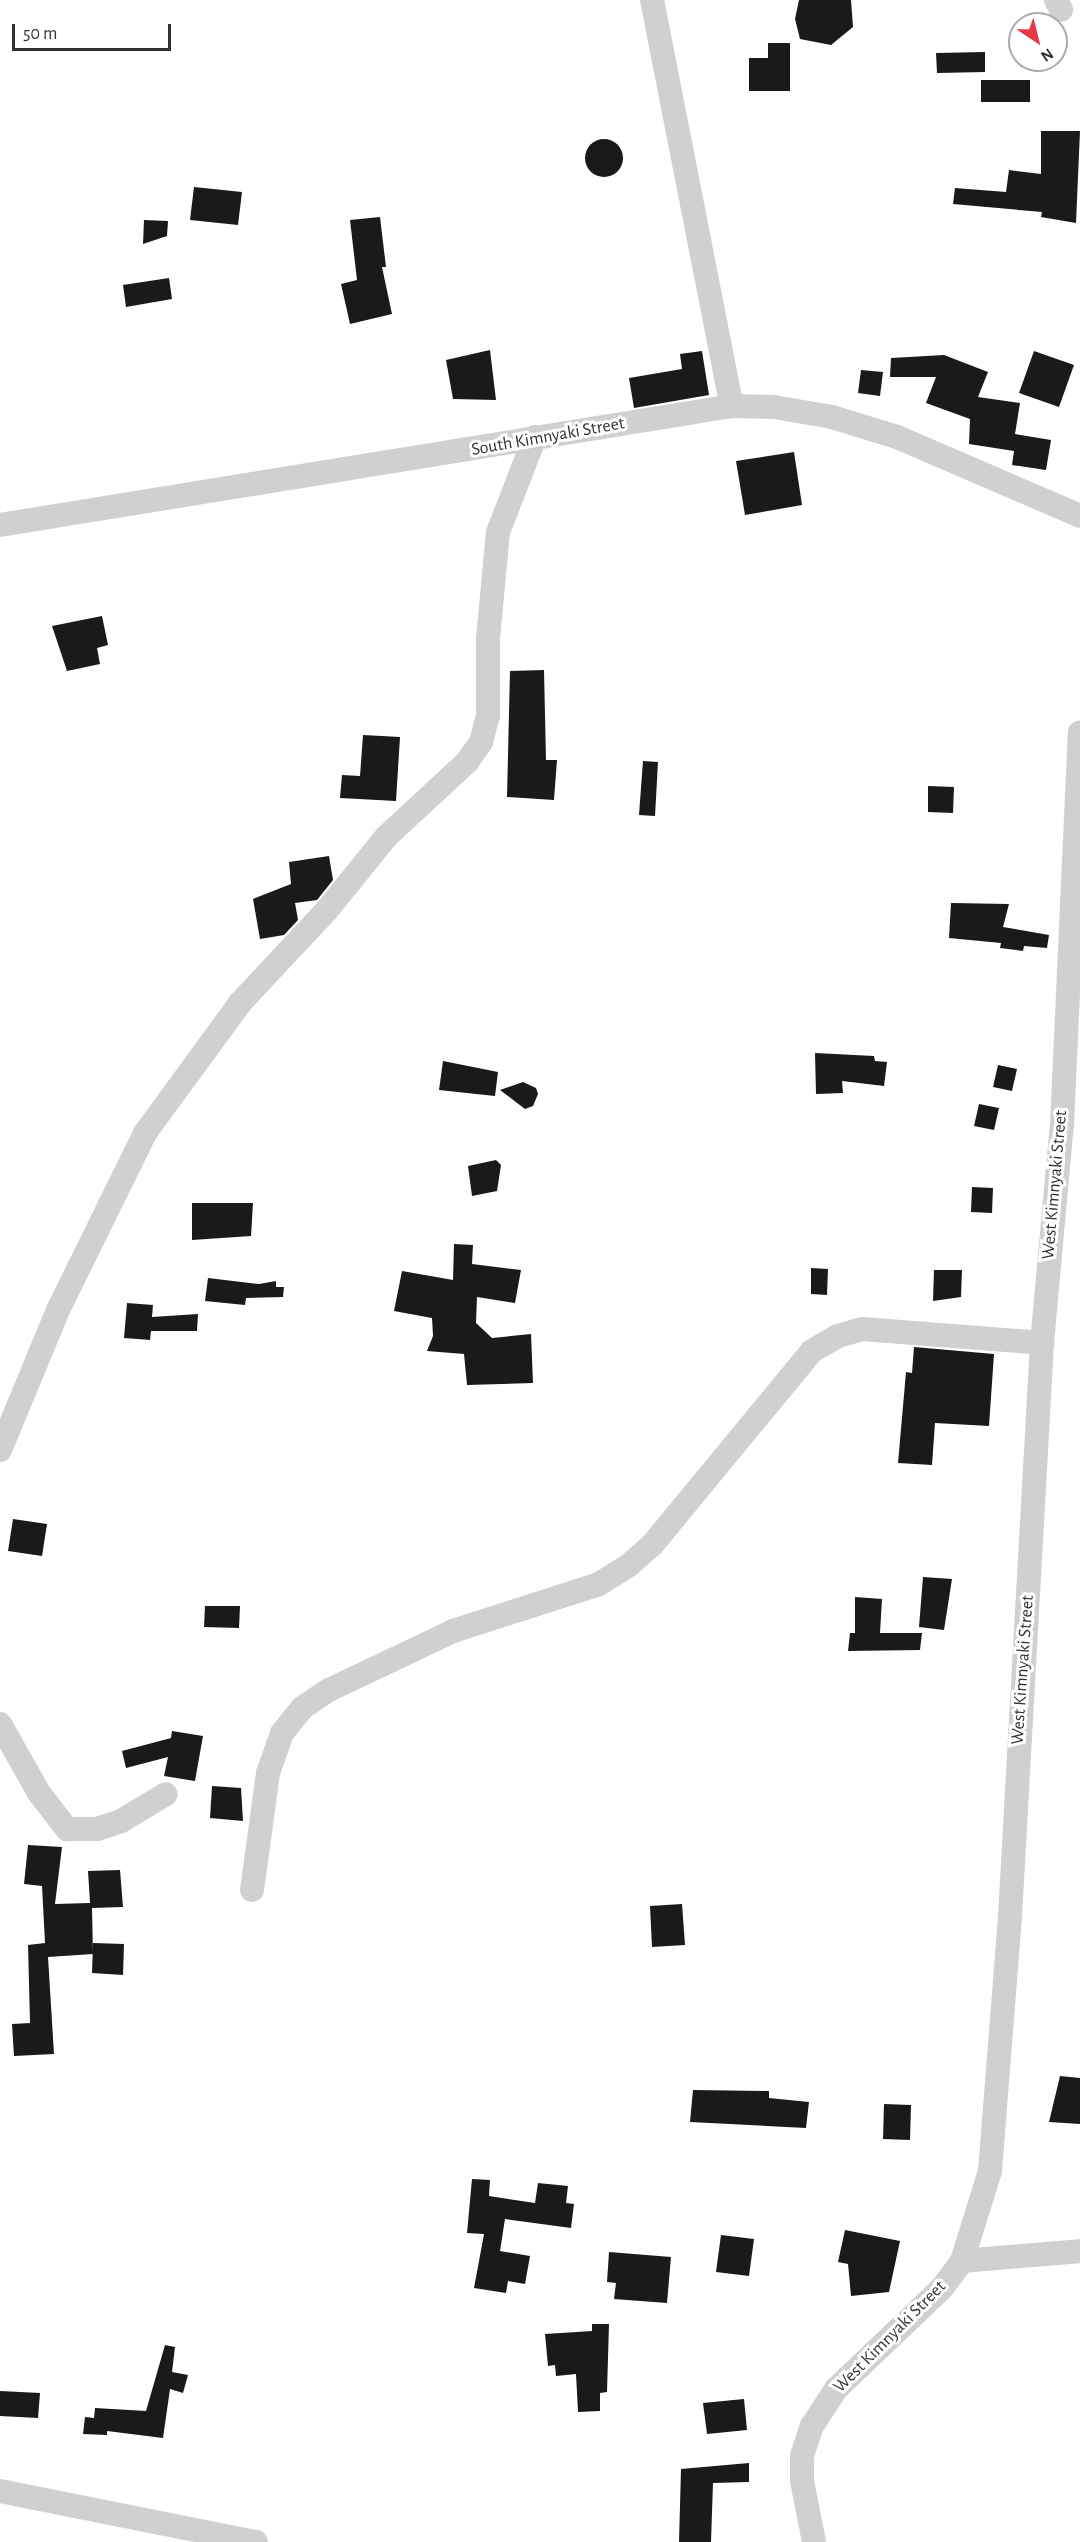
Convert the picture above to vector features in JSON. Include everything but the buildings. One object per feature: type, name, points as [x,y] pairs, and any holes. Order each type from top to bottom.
[{"type":"street","points":[[652,0],[732,406]]},
{"type":"street","name":"South Kimnyaki Street","points":[[0,525],[732,406],[774,406],[832,417],[897,437],[1080,516]]},
{"type":"street","points":[[0,1450],[68,1290],[145,1133],[240,1003],[327,910],[387,836],[467,762],[481,742],[488,715],[488,639],[498,532],[535,437]]},
{"type":"street","name":"West Kimnyaki Street","points":[[814,2542],[802,2464],[812,2426],[836,2389],[942,2288],[962,2260],[980,2215],[995,2132],[1042,1343],[1071,1125],[1080,732]]},
{"type":"street","points":[[252,1890],[268,1773],[282,1733],[302,1708],[329,1690],[453,1631],[599,1584],[629,1565],[652,1545],[812,1351],[838,1336],[862,1329],[1042,1343]]},
{"type":"street","points":[[0,1724],[39,1793],[68,1828],[97,1829],[121,1821],[166,1794]]},
{"type":"street","points":[[962,2260],[1080,2251]]},
{"type":"street","points":[[0,2491],[256,2542]]}]
